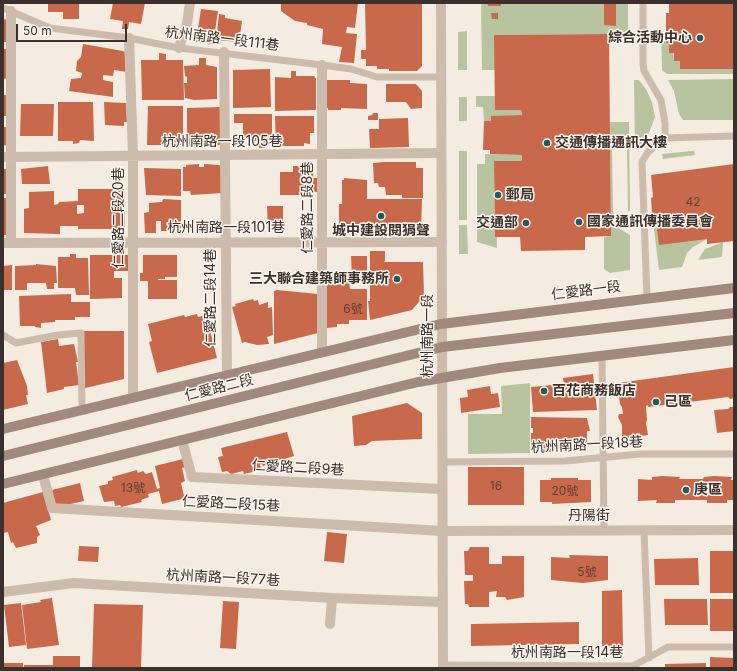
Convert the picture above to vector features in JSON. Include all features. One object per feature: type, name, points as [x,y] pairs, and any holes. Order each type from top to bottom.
[{"type":"main road","name":"仁愛路一段","points":[[442,324],[734,288]]},
{"type":"main road","points":[[442,347],[734,314]]},
{"type":"main road","name":"仁愛路二段","points":[[3,429],[322,351],[442,324]]},
{"type":"main road","points":[[3,484],[442,377],[734,340]]},
{"type":"main road","name":"仁愛路二段","points":[[3,456],[442,347]]},
{"type":"street","points":[[179,48],[187,23],[190,3]]},
{"type":"street","name":"杭州南路一段","points":[[441,3],[443,531],[442,667]]},
{"type":"street","name":"杭州南路一段101巷","points":[[7,9],[7,244],[442,242]]},
{"type":"street","name":"仁愛路二段20巷","points":[[129,38],[133,156],[133,397]]},
{"type":"street","name":"仁愛路二段14巷","points":[[224,52],[227,375]]},
{"type":"street","name":"仁愛路二段8巷","points":[[322,65],[322,242],[324,339],[322,351]]},
{"type":"street","name":"杭州南路一段105巷","points":[[8,156],[322,156],[441,153]]},
{"type":"street","name":"仁愛路二段9巷","points":[[182,440],[192,477],[442,489]]},
{"type":"street","name":"仁愛路二段15巷","points":[[43,475],[52,508],[443,531]]},
{"type":"street","name":"丹陽街","points":[[443,531],[734,530]]},
{"type":"street","name":"杭州南路一段77巷","points":[[3,592],[74,583],[332,598],[442,602]]},
{"type":"street","points":[[330,624],[332,598]]},
{"type":"lane","points":[[643,3],[644,70],[661,100],[664,110],[665,138]]},
{"type":"lane","name":"杭州南路一段111巷","points":[[7,9],[50,28],[129,38],[179,48],[224,52],[351,69],[378,77],[441,77]]},
{"type":"lane","points":[[647,298],[642,162],[648,152],[665,138],[734,136]]},
{"type":"lane","points":[[3,335],[16,343],[58,334],[81,334],[82,410]]},
{"type":"lane","points":[[602,356],[604,530]]},
{"type":"lane","name":"杭州南路一段18巷","points":[[442,462],[565,461],[640,454],[734,454]]},
{"type":"lane","points":[[644,530],[649,658]]},
{"type":"lane","name":"杭州南路一段14巷","points":[[442,667],[632,666],[668,647],[734,647]]},
{"type":"green space","points":[[481,3],[487,3],[488,6],[501,6],[501,3],[628,3],[628,43],[610,43],[609,34],[495,35],[495,70],[482,70]]},
{"type":"green space","points":[[467,31],[467,70],[458,70],[458,32]]},
{"type":"green space","points":[[661,33],[666,33],[672,43],[674,61],[680,61],[680,69],[734,69],[734,74],[667,74],[662,70]]},
{"type":"green space","points":[[734,79],[734,120],[683,120],[679,114],[674,91],[668,80]]},
{"type":"green space","points":[[634,80],[639,80],[646,89],[652,102],[655,117],[647,138],[635,148]]},
{"type":"green space","points":[[476,96],[495,96],[495,110],[521,110],[522,115],[491,117],[491,121],[484,121],[483,107],[476,107]]},
{"type":"green space","points":[[459,97],[467,97],[467,121],[459,121]]},
{"type":"green space","points":[[610,122],[629,122],[630,211],[628,211],[627,149],[612,149],[613,211],[620,229],[630,235],[630,270],[610,273],[604,269],[604,237],[611,236]]},
{"type":"green space","points":[[459,151],[467,151],[467,220],[459,220]]},
{"type":"green space","points":[[694,151],[695,155],[663,159],[662,154]]},
{"type":"green space","points":[[485,154],[522,155],[522,161],[494,161],[495,237],[497,237],[497,248],[477,242],[477,164],[485,164]]},
{"type":"green space","points":[[652,213],[654,222],[707,239],[693,247],[687,253],[682,267],[659,270]]},
{"type":"green space","points":[[459,225],[467,225],[468,254],[459,254]]},
{"type":"green space","points":[[723,242],[722,257],[698,260],[705,249]]},
{"type":"green space","points":[[530,383],[530,453],[468,454],[468,414],[502,414],[501,386]]},
{"type":"building","points":[[48,3],[79,3],[79,19],[63,19],[63,12],[48,12]]},
{"type":"building","points":[[113,3],[145,3],[141,24],[129,22],[128,29],[122,29],[123,21],[110,19]]},
{"type":"building","points":[[281,3],[358,3],[355,28],[347,27],[346,33],[357,34],[354,63],[339,62],[342,47],[322,44],[323,29],[307,25],[307,23],[295,21],[281,11]]},
{"type":"building","points":[[365,3],[422,3],[422,66],[417,71],[389,71],[389,69],[377,69],[377,66],[366,66],[366,59],[361,59],[361,50],[366,50]]},
{"type":"building","points":[[487,3],[501,3],[501,6],[488,6]]},
{"type":"building","points":[[604,3],[616,3],[616,26],[604,25]]},
{"type":"building","name":"綜合活動中心","points":[[669,3],[734,3],[734,69],[680,69],[680,61],[674,61],[674,53],[669,53],[669,43],[666,43],[666,13],[669,13]]},
{"type":"building","points":[[201,9],[218,11],[213,44],[196,42]]},
{"type":"building","points":[[491,13],[498,13],[498,19],[492,19]]},
{"type":"building","points":[[219,14],[225,15],[225,18],[242,21],[239,42],[216,40]]},
{"type":"building","points":[[3,19],[9,20],[11,42],[3,42]]},
{"type":"building","name":"交通傳播通訊大樓","points":[[609,34],[611,236],[585,237],[585,250],[521,251],[520,237],[495,237],[494,161],[522,161],[522,155],[490,154],[490,150],[483,150],[484,121],[491,121],[491,116],[522,115],[521,110],[495,110],[494,35]]},
{"type":"building","points":[[83,44],[123,51],[126,53],[127,72],[114,70],[113,76],[103,75],[103,80],[113,82],[113,97],[69,91],[71,79],[81,78],[82,73],[76,71],[77,61],[81,57]]},
{"type":"building","points":[[3,49],[8,49],[8,78],[3,79]]},
{"type":"building","points":[[159,53],[166,54],[166,60],[183,60],[184,100],[142,100],[141,60],[159,60]]},
{"type":"building","points":[[199,58],[206,58],[206,65],[217,67],[217,99],[194,100],[185,98],[184,83],[187,83],[187,77],[185,76],[184,66],[199,65]]},
{"type":"building","points":[[270,69],[271,107],[233,108],[233,70]]},
{"type":"building","points":[[291,71],[296,71],[296,76],[314,76],[316,79],[316,110],[275,111],[275,77],[291,78]]},
{"type":"building","points":[[326,80],[350,80],[350,83],[367,84],[367,109],[341,108],[341,110],[328,110],[328,108],[326,108]]},
{"type":"building","points":[[386,84],[416,84],[422,91],[422,108],[411,109],[406,102],[386,102]]},
{"type":"building","points":[[3,95],[7,95],[8,116],[3,116]]},
{"type":"building","points":[[58,102],[93,102],[94,141],[80,140],[79,143],[73,144],[73,141],[58,141]]},
{"type":"building","points":[[104,102],[126,103],[127,122],[124,122],[124,126],[105,125]]},
{"type":"building","points":[[21,104],[54,104],[53,136],[20,136]]},
{"type":"building","points":[[148,106],[183,106],[183,145],[147,145]]},
{"type":"building","points":[[222,107],[222,145],[187,146],[187,108]]},
{"type":"building","points":[[373,113],[378,113],[378,120],[368,120],[368,116],[372,115]]},
{"type":"building","points":[[234,114],[272,114],[272,141],[265,141],[265,148],[259,148],[258,141],[253,141],[253,137],[243,137],[243,123],[234,123]]},
{"type":"building","points":[[275,116],[314,116],[314,133],[310,133],[310,144],[304,143],[304,146],[276,146]]},
{"type":"building","points":[[408,118],[409,147],[370,148],[369,129],[379,129],[379,119]]},
{"type":"building","points":[[3,127],[12,127],[9,146],[3,145]]},
{"type":"building","points":[[416,162],[416,168],[423,168],[423,198],[402,198],[402,195],[386,195],[385,187],[379,187],[378,183],[374,183],[373,163]]},
{"type":"building","points":[[199,164],[199,167],[204,167],[204,164],[219,165],[222,167],[222,193],[191,195],[190,191],[183,191],[183,167],[186,167],[186,165]]},
{"type":"building","points":[[734,164],[734,241],[707,244],[707,239],[659,245],[656,221],[654,222],[652,213],[651,198],[653,197],[651,175]]},
{"type":"building","points":[[48,166],[50,184],[22,184],[21,169]]},
{"type":"building","points":[[293,166],[313,166],[313,178],[318,178],[318,192],[313,192],[313,195],[280,195],[280,172],[293,172]]},
{"type":"building","points":[[144,168],[181,169],[181,196],[146,195]]},
{"type":"building","points":[[3,169],[7,169],[8,194],[3,194]]},
{"type":"building","name":"城中建設閱狷聲","points":[[344,178],[367,180],[367,199],[422,199],[421,231],[415,235],[339,234],[339,204],[342,204],[342,180],[344,180]]},
{"type":"building","points":[[78,189],[124,189],[125,229],[78,229],[78,226],[60,226],[60,234],[24,233],[24,209],[29,208],[29,192],[54,191],[54,205],[58,204],[59,202],[78,201]],"holes":[[[77,205],[84,205],[84,213],[77,214]]]},
{"type":"building","points":[[3,198],[6,198],[6,235],[3,235]]},
{"type":"building","points":[[163,199],[181,200],[181,231],[161,231],[161,221],[156,221],[156,233],[145,233],[144,213],[149,212],[149,203],[162,202]]},
{"type":"building","points":[[267,206],[283,206],[283,229],[268,230]]},
{"type":"building","name":"三大聯合建築師事務所","points":[[370,251],[385,251],[384,262],[423,262],[424,296],[412,310],[370,320],[368,301],[370,301]]},
{"type":"building","points":[[70,254],[76,254],[76,258],[88,258],[89,295],[76,295],[75,288],[58,288],[58,257],[70,257]]},
{"type":"building","points":[[90,255],[129,255],[129,271],[114,271],[114,278],[122,278],[122,298],[90,299]]},
{"type":"building","points":[[143,255],[177,255],[177,277],[165,277],[165,279],[158,280],[177,280],[177,299],[148,299],[148,281],[140,281],[140,273],[143,273]]},
{"type":"building","points":[[351,256],[367,256],[367,278],[352,278]]},
{"type":"building","points":[[36,264],[56,266],[57,283],[54,283],[54,289],[47,289],[46,283],[27,283],[27,290],[15,290],[15,266]]},
{"type":"building","points":[[12,265],[12,290],[3,290],[3,266]]},
{"type":"building","points":[[348,273],[350,289],[367,289],[367,320],[349,320],[349,324],[337,324],[337,327],[327,328],[326,277],[329,274]]},
{"type":"building","points":[[277,290],[318,294],[318,333],[274,344],[274,291]]},
{"type":"building","points":[[71,294],[71,302],[90,302],[90,317],[75,317],[75,320],[55,320],[55,322],[41,323],[41,328],[35,326],[20,326],[19,296]]},
{"type":"building","points":[[253,299],[254,301],[258,300],[259,305],[268,302],[268,308],[272,307],[273,335],[267,337],[269,344],[257,345],[245,342],[242,343],[232,307],[236,306],[235,304]]},
{"type":"building","points":[[197,314],[198,317],[206,315],[217,358],[157,373],[149,342],[152,341],[148,324],[184,315],[185,317]]},
{"type":"building","points":[[81,331],[124,331],[124,379],[81,389]]},
{"type":"building","points":[[58,339],[59,346],[74,344],[78,362],[76,362],[79,385],[64,387],[64,389],[47,393],[41,342]]},
{"type":"building","points":[[17,360],[27,386],[28,395],[26,395],[28,404],[3,410],[3,363]]},
{"type":"building","name":"己區","points":[[734,367],[734,398],[730,399],[728,397],[681,403],[675,406],[673,404],[648,407],[648,405],[646,406],[646,423],[648,435],[622,439],[622,425],[618,417],[619,414],[623,414],[619,396],[621,393],[618,383]]},
{"type":"building","points":[[593,374],[597,410],[533,412],[531,387],[564,384],[563,378]]},
{"type":"building","points":[[490,386],[491,394],[498,393],[500,407],[461,413],[460,398],[468,397],[467,390]]},
{"type":"building","points":[[407,403],[422,413],[422,439],[372,441],[366,445],[354,446],[352,416]]},
{"type":"building","name":"己區","points":[[730,407],[734,407],[734,431],[717,433],[714,410],[728,409]]},
{"type":"building","points":[[531,417],[587,418],[590,431],[587,431],[587,441],[586,443],[579,443],[580,445],[565,444],[565,449],[554,449],[554,452],[548,452],[548,449],[531,449],[531,433],[533,433],[533,428],[531,428]]},
{"type":"building","points":[[287,432],[294,456],[263,466],[260,464],[261,470],[244,474],[243,471],[231,474],[227,471],[222,472],[218,457],[223,456],[221,448]]},
{"type":"building","points":[[183,459],[185,467],[182,468],[185,481],[181,483],[184,496],[182,499],[162,504],[159,491],[148,494],[149,497],[141,500],[142,502],[121,507],[120,505],[115,506],[114,501],[104,502],[99,486],[108,484],[108,481],[113,480],[112,477],[137,470],[138,473],[143,471],[146,474],[152,472],[157,489],[160,488],[155,466]]},
{"type":"building","points":[[468,467],[524,467],[524,505],[468,505]]},
{"type":"building","name":"庚區","points":[[714,476],[732,477],[731,480],[734,480],[734,500],[727,500],[727,503],[707,503],[707,500],[675,500],[675,503],[656,503],[657,500],[638,501],[638,479],[652,480],[652,477],[680,477],[679,479],[703,479],[704,477]]},
{"type":"building","points":[[551,478],[578,478],[578,480],[591,480],[591,502],[552,504],[552,502],[540,502],[540,480],[551,480]]},
{"type":"building","points":[[80,483],[84,501],[66,505],[55,504],[52,490]]},
{"type":"building","points":[[43,492],[51,520],[36,526],[40,535],[37,537],[37,543],[16,548],[13,542],[11,543],[8,532],[3,533],[3,503]]},
{"type":"building","points":[[327,532],[347,534],[344,563],[324,561]]},
{"type":"building","points":[[79,546],[99,547],[98,562],[78,561]]},
{"type":"building","points":[[470,547],[489,547],[489,564],[502,564],[502,556],[524,556],[524,597],[507,600],[505,597],[496,597],[497,591],[489,592],[489,607],[469,607],[468,604],[465,604],[464,581],[473,581],[473,575],[465,575],[464,551],[468,551]]},
{"type":"building","points":[[710,551],[734,551],[734,593],[710,593]]},
{"type":"building","points":[[569,555],[608,556],[608,580],[583,583],[551,580],[551,557],[570,558]]},
{"type":"building","points":[[698,558],[699,585],[655,585],[654,559]]},
{"type":"building","points":[[622,590],[623,646],[602,646],[602,591]]},
{"type":"building","points":[[52,598],[59,645],[27,649],[22,605],[41,602],[40,600]]},
{"type":"building","points":[[664,599],[707,599],[708,625],[665,625]]},
{"type":"building","points":[[710,599],[734,599],[734,631],[710,631]]},
{"type":"building","points":[[223,601],[239,602],[236,649],[220,648]]},
{"type":"building","points":[[21,603],[26,645],[9,647],[4,605]]},
{"type":"building","points":[[94,604],[143,605],[141,668],[92,668]]},
{"type":"building","points":[[579,622],[579,644],[471,646],[471,624]]},
{"type":"building","points":[[53,656],[80,656],[80,668],[24,668],[24,665],[53,665]]},
{"type":"building","points":[[710,657],[734,658],[734,668],[710,668]]},
{"type":"building","points":[[3,663],[23,663],[23,668],[3,668]]},
{"type":"building","points":[[706,663],[706,668],[665,668],[665,664]]},
{"type":"place","name":"綜合活動中心","points":[[700,38]]},
{"type":"place","name":"交通傳播通訊大樓","points":[[547,143]]},
{"type":"place","name":"郵局","points":[[498,195]]},
{"type":"place","name":"城中建設閱狷聲","points":[[381,216]]},
{"type":"place","name":"國家通訊傳播委員會","points":[[579,222]]},
{"type":"place","name":"交通部","points":[[526,223]]},
{"type":"place","name":"三大聯合建築師事務所","points":[[397,279]]},
{"type":"place","name":"百花商務飯店","points":[[544,391]]},
{"type":"place","name":"己區","points":[[656,402]]},
{"type":"place","name":"庚區","points":[[686,490]]}]
